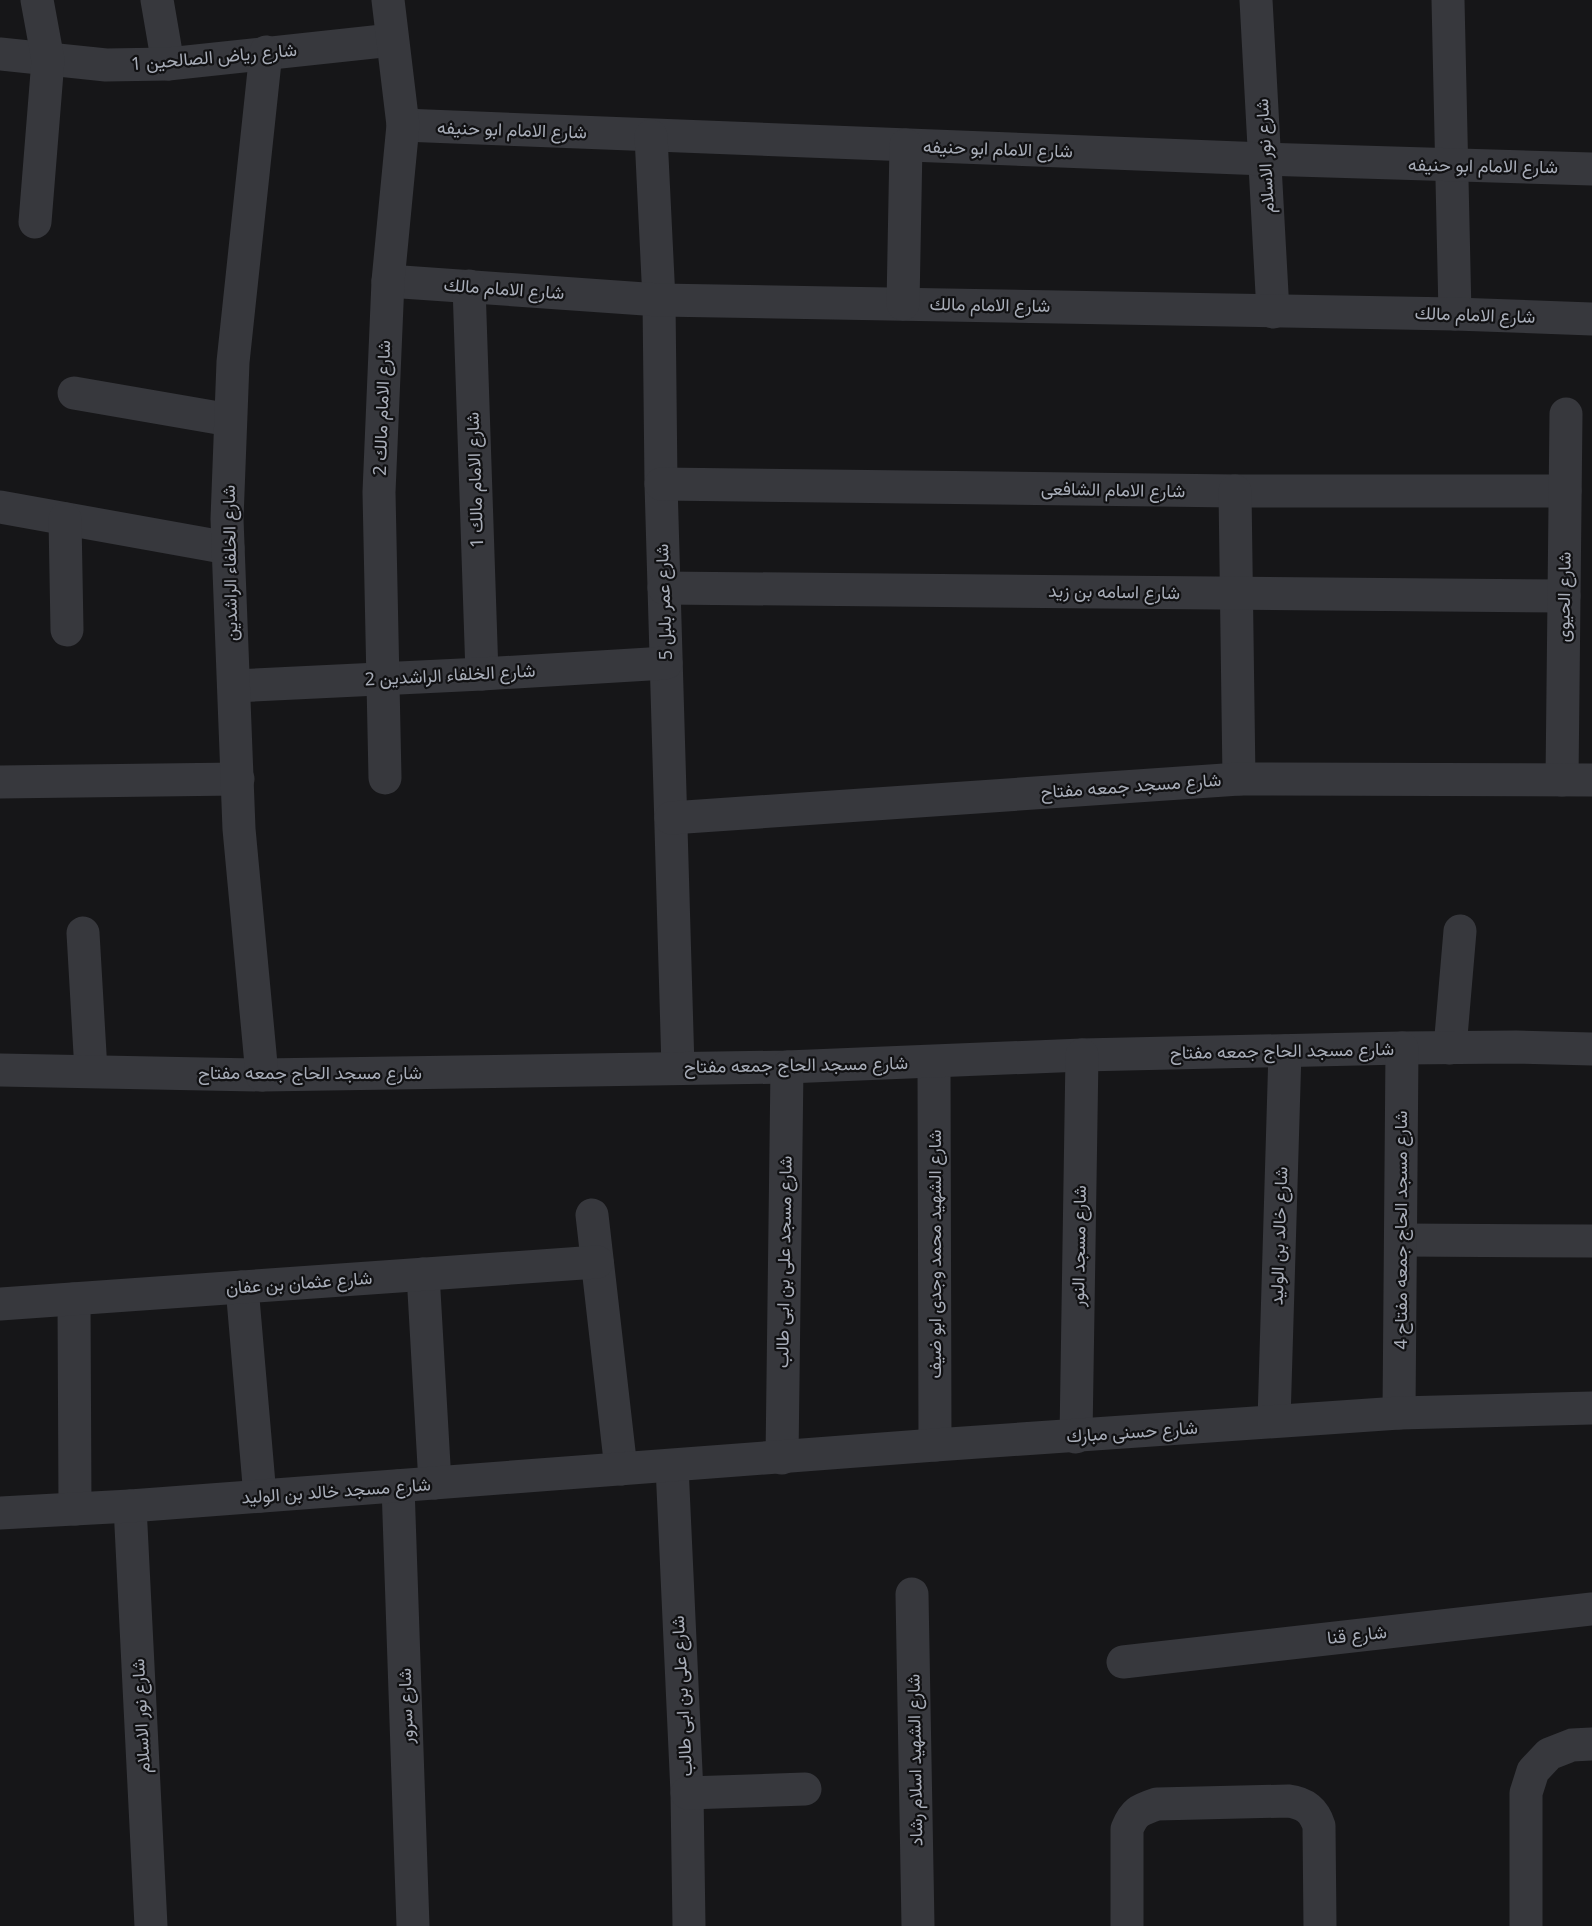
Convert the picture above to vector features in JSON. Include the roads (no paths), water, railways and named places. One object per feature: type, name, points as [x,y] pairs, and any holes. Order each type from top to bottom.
[{"type":"street","points":[[35,222],[48,60],[37,0]]},
{"type":"street","points":[[156,0],[168,64]]},
{"type":"street","points":[[388,0],[392,40]]},
{"type":"street","name":"شارع نور الاسلام","points":[[1256,0],[1273,312]]},
{"type":"street","points":[[1448,0],[1455,314]]},
{"type":"street","name":"شارع رياض الصالحين 1","points":[[0,54],[106,65],[168,64],[392,40]]},
{"type":"street","name":"شارع الامام مالك 2","points":[[385,778],[379,492],[387,281],[403,125],[392,40]]},
{"type":"street","name":"شارع الخلفاء الراشدين","points":[[262,1075],[239,829],[227,519],[232,362],[266,52]]},
{"type":"street","name":"شارع الامام ابو حنيفه","points":[[403,125],[906,146],[1592,169]]},
{"type":"street","name":"شارع عمر بلبل 5","points":[[651,136],[659,300],[661,484],[678,1068]]},
{"type":"street","points":[[903,304],[906,146]]},
{"type":"street","name":"شارع الامام مالك","points":[[387,281],[659,300],[1455,314],[1592,319]]},
{"type":"street","name":"شارع الامام مالك 1","points":[[469,286],[482,674]]},
{"type":"street","points":[[74,393],[230,420]]},
{"type":"street","name":"شارع الحيوى","points":[[1566,414],[1564,596],[1577,780]]},
{"type":"street","name":"شارع الامام الشافعى","points":[[661,484],[1235,491],[1565,491]]},
{"type":"street","points":[[1235,491],[1239,779]]},
{"type":"street","points":[[0,507],[228,548]]},
{"type":"street","points":[[65,519],[67,630]]},
{"type":"street","name":"شارع اسامه بن زيد","points":[[664,588],[1564,596]]},
{"type":"street","name":"شارع الخلفاء الراشدين 2","points":[[234,686],[666,663]]},
{"type":"street","points":[[0,782],[238,779]]},
{"type":"street","name":"شارع مسجد جمعه مفتاح","points":[[670,818],[1239,779],[1577,780]]},
{"type":"street","points":[[1450,1048],[1460,931]]},
{"type":"street","points":[[83,933],[91,1071]]},
{"type":"street","name":"شارع مسجد الحاج جمعه مفتاح","points":[[0,1070],[262,1075],[787,1067],[1082,1055],[1402,1048],[1592,1049]]},
{"type":"street","name":"شارع مسجد الحاج جمعه مفتاح 4","points":[[1399,1413],[1402,1048]]},
{"type":"street","name":"شارع خالد بن الوليد","points":[[1274,1421],[1285,1051]]},
{"type":"street","name":"شارع مسجد النور","points":[[1076,1437],[1082,1055]]},
{"type":"street","name":"شارع الشهيد محمد وجدى ابو ضيف","points":[[934,1062],[935,1446]]},
{"type":"street","name":"شارع مسجد على بن ابى طالب","points":[[782,1458],[787,1067]]},
{"type":"street","points":[[592,1215],[621,1469]]},
{"type":"street","points":[[1401,1240],[1592,1241]]},
{"type":"street","name":"شارع عثمان بن عفان","points":[[0,1304],[597,1262]]},
{"type":"street","points":[[423,1274],[435,1483]]},
{"type":"street","points":[[242,1287],[260,1497]]},
{"type":"street","points":[[74,1299],[75,1509]]},
{"type":"street","name":"شارع حسنى مبارك","points":[[672,1466],[1399,1413],[1592,1408]]},
{"type":"street","name":"شارع مسجد خالد بن الوليد","points":[[0,1513],[260,1497],[672,1466]]},
{"type":"street","name":"شارع على بن ابى طالب","points":[[672,1466],[687,1793],[689,1926]]},
{"type":"street","name":"شارع سرور","points":[[399,1486],[413,1926]]},
{"type":"street","name":"شارع نور الاسلام","points":[[130,1506],[152,1926]]},
{"type":"street","name":"شارع الشهيد اسلام رشاد","points":[[912,1594],[918,1926]]},
{"type":"street","name":"شارع قنا","points":[[1123,1662],[1592,1609]]},
{"type":"street","points":[[1526,1926],[1526,1793],[1533,1771],[1549,1754],[1572,1745],[1592,1744]]},
{"type":"street","points":[[687,1793],[805,1789]]},
{"type":"street","points":[[1127,1926],[1127,1829],[1133,1816],[1144,1808],[1157,1804],[1288,1801],[1309,1807],[1316,1816],[1319,1826],[1320,1926]]}]
